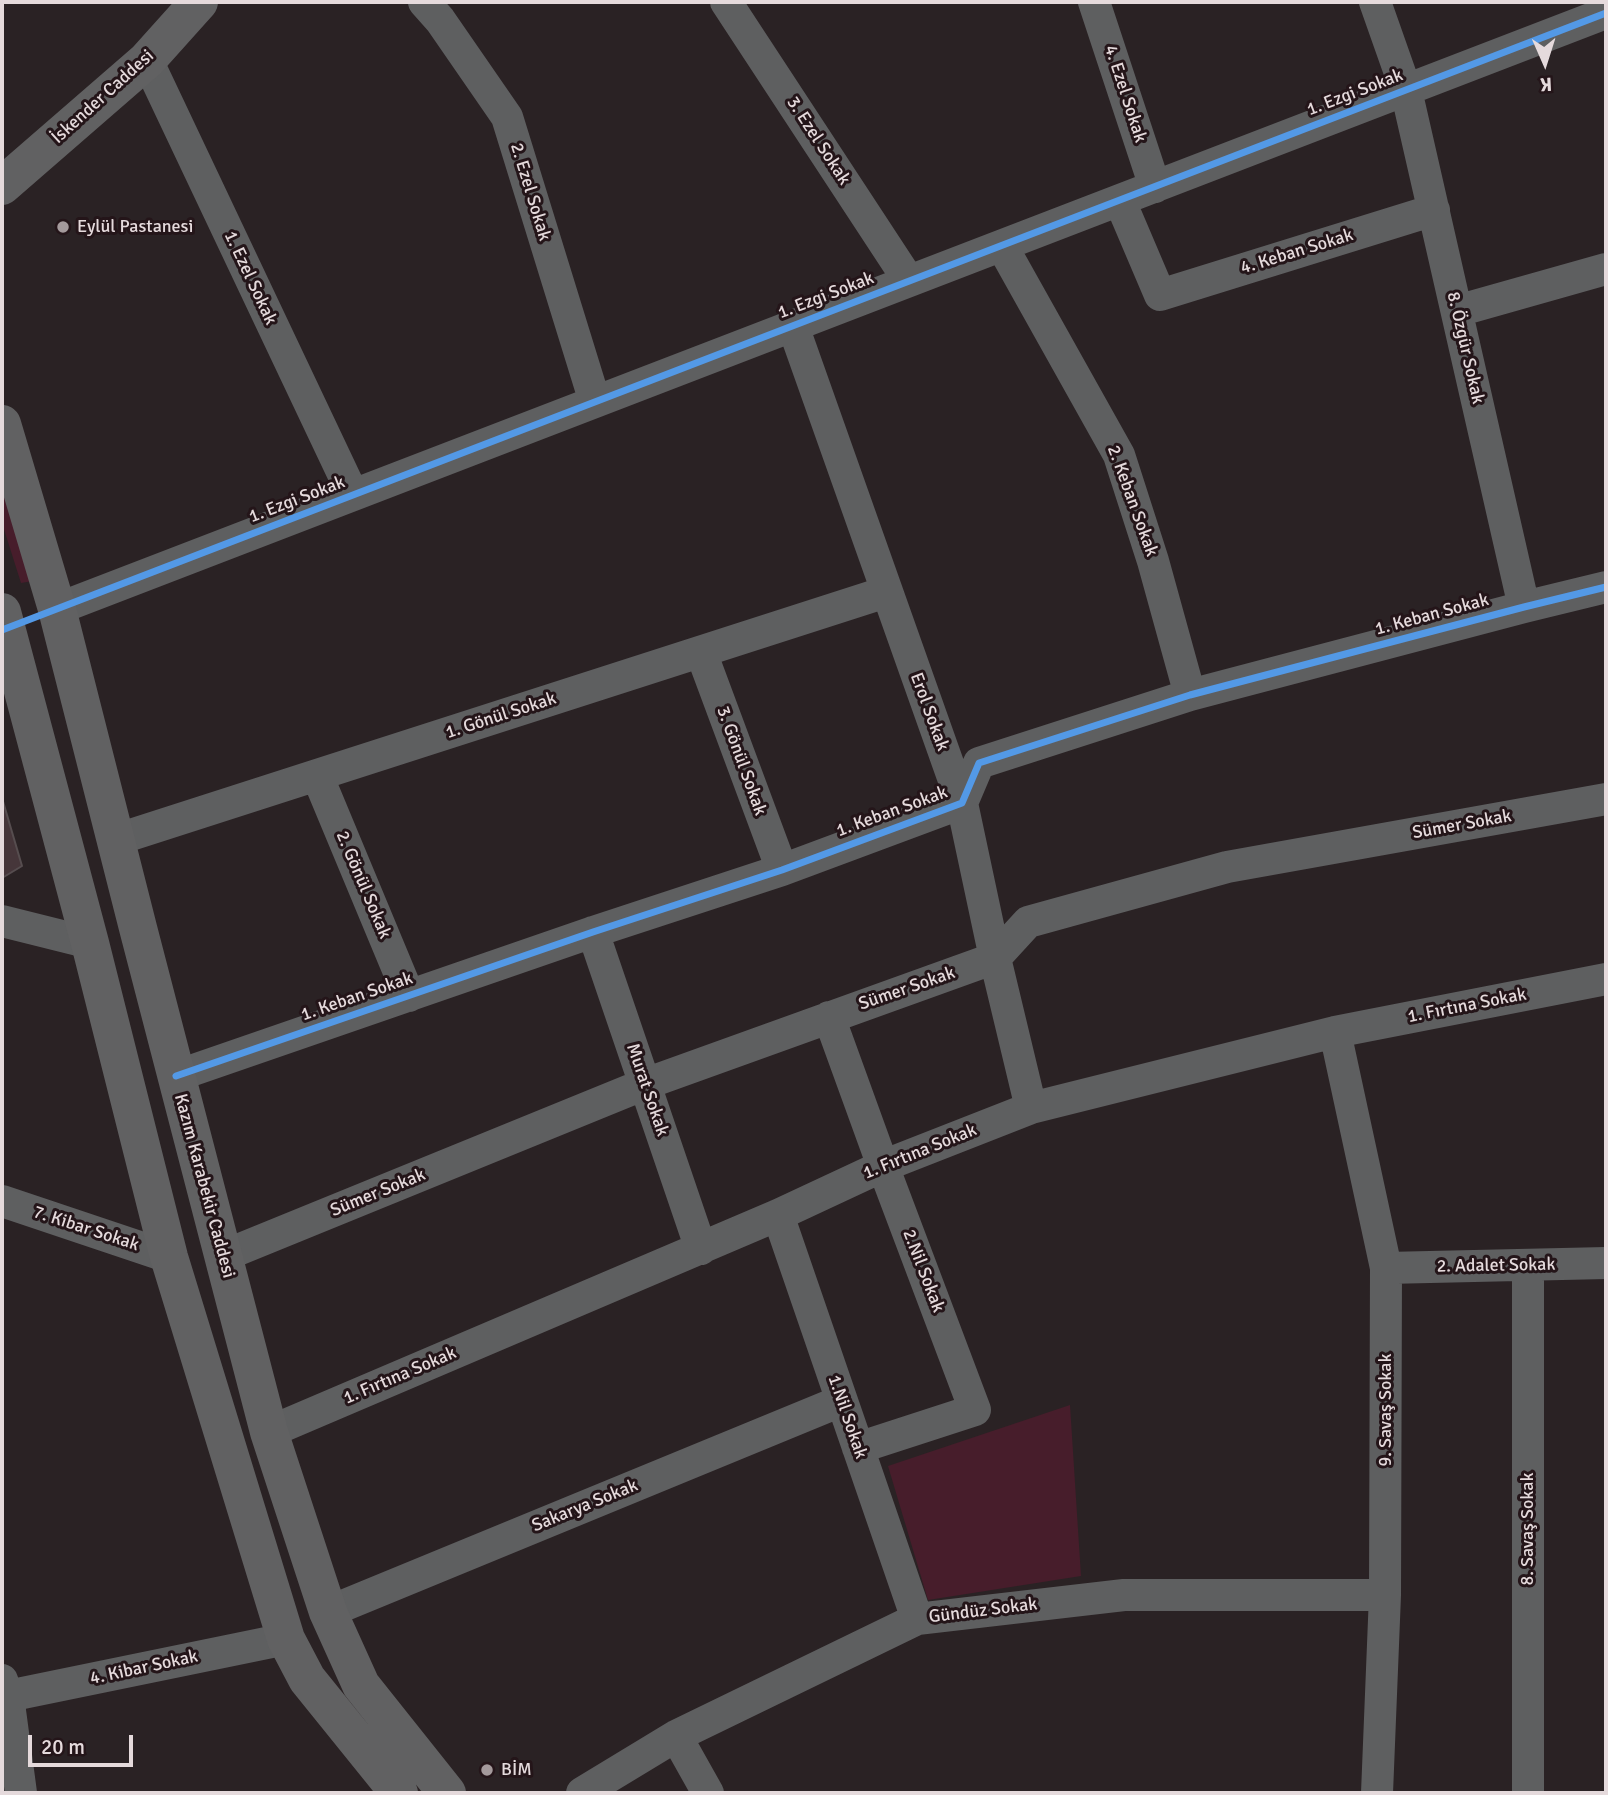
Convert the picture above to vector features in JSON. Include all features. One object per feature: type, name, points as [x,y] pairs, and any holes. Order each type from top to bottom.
[{"type":"street","name":"İskender Caddesi","points":[[2,186],[147,60],[198,2]]},
{"type":"street","name":"2. Ezel Sokak","points":[[424,2],[440,20],[507,117],[595,402]]},
{"type":"street","name":"3. Ezel Sokak","points":[[726,2],[909,281]]},
{"type":"street","name":"4. Ezel Sokak","points":[[1094,2],[1155,187]]},
{"type":"street","name":"8. Özgür Sokak","points":[[1375,2],[1406,90],[1524,607]]},
{"type":"street","name":"1. Ezgi Sokak","points":[[57,609],[1406,90],[1606,16]]},
{"type":"street","name":"1. Ezel Sokak","points":[[147,60],[353,495]]},
{"type":"street","name":"4. Keban Sokak","points":[[1119,201],[1160,295],[1434,210]]},
{"type":"street","name":"2. Keban Sokak","points":[[1002,246],[1119,455],[1153,561],[1190,695]]},
{"type":"street","points":[[1457,311],[1606,269]]},
{"type":"street","name":"Erol Sokak","points":[[793,326],[962,803],[1031,1108]]},
{"type":"street","name":"Kazım Karabekir Caddesi","points":[[2,424],[57,609],[269,1432],[328,1612],[361,1685],[447,1793]]},
{"type":"street","name":"1. Keban Sokak","points":[[176,1076],[593,932],[782,870],[962,803],[979,763],[1190,695],[1606,587]]},
{"type":"street","name":"1. Gönül Sokak","points":[[115,840],[886,592]]},
{"type":"street","points":[[57,609],[3,624],[90,943],[169,1256],[286,1639],[307,1679],[399,1793]]},
{"type":"street","name":"3. Gönül Sokak","points":[[701,652],[782,870]]},
{"type":"street","name":"2. Gönül Sokak","points":[[317,775],[409,996]]},
{"type":"street","name":"Sümer Sokak","points":[[223,1256],[645,1084],[995,958],[1028,922],[1227,867],[1606,799]]},
{"type":"street","points":[[2,920],[90,943],[138,928]]},
{"type":"street","name":"Murat Sokak","points":[[593,932],[701,1249]]},
{"type":"street","name":"1. Fırtına Sokak","points":[[269,1432],[701,1249],[883,1166],[1031,1108],[1335,1032],[1606,979]]},
{"type":"street","name":"2.Nil Sokak","points":[[829,1017],[975,1410],[858,1448]]},
{"type":"street","name":"9. Savaş Sokak","points":[[1335,1032],[1386,1268],[1385,1595],[1377,1793]]},
{"type":"street","name":"7. Kibar Sokak","points":[[2,1201],[169,1256]]},
{"type":"street","name":"1.Nil Sokak","points":[[778,1215],[917,1619]]},
{"type":"street","name":"2. Adalet Sokak","points":[[1386,1268],[1606,1264]]},
{"type":"street","name":"8. Savaş Sokak","points":[[1528,1265],[1528,1793]]},
{"type":"street","name":"Sakarya Sokak","points":[[328,1612],[841,1401]]},
{"type":"street","name":"Gündüz Sokak","points":[[582,1793],[676,1736],[917,1619],[1124,1595],[1385,1595]]},
{"type":"street","points":[[286,1639],[328,1612]]},
{"type":"street","name":"4. Kibar Sokak","points":[[4,1690],[286,1639]]},
{"type":"street","points":[[4,1690],[21,1793]]},
{"type":"street","points":[[676,1736],[708,1793]]},
{"type":"shaded area","points":[[2,480],[33,581],[21,583],[2,523]]},
{"type":"shaded area","points":[[1070,1405],[1081,1576],[928,1600],[888,1466]]},
{"type":"building","points":[[2,798],[22,866],[2,878]]},
{"type":"cycle path","points":[[2,630],[1606,13]]},
{"type":"cycle path","points":[[176,1076],[593,932],[782,870],[962,803],[979,763],[1190,695],[1606,587]]},
{"type":"place","name":"Eylül Pastanesi","points":[[63,227]]},
{"type":"place","name":"BİM","points":[[487,1770]]}]
